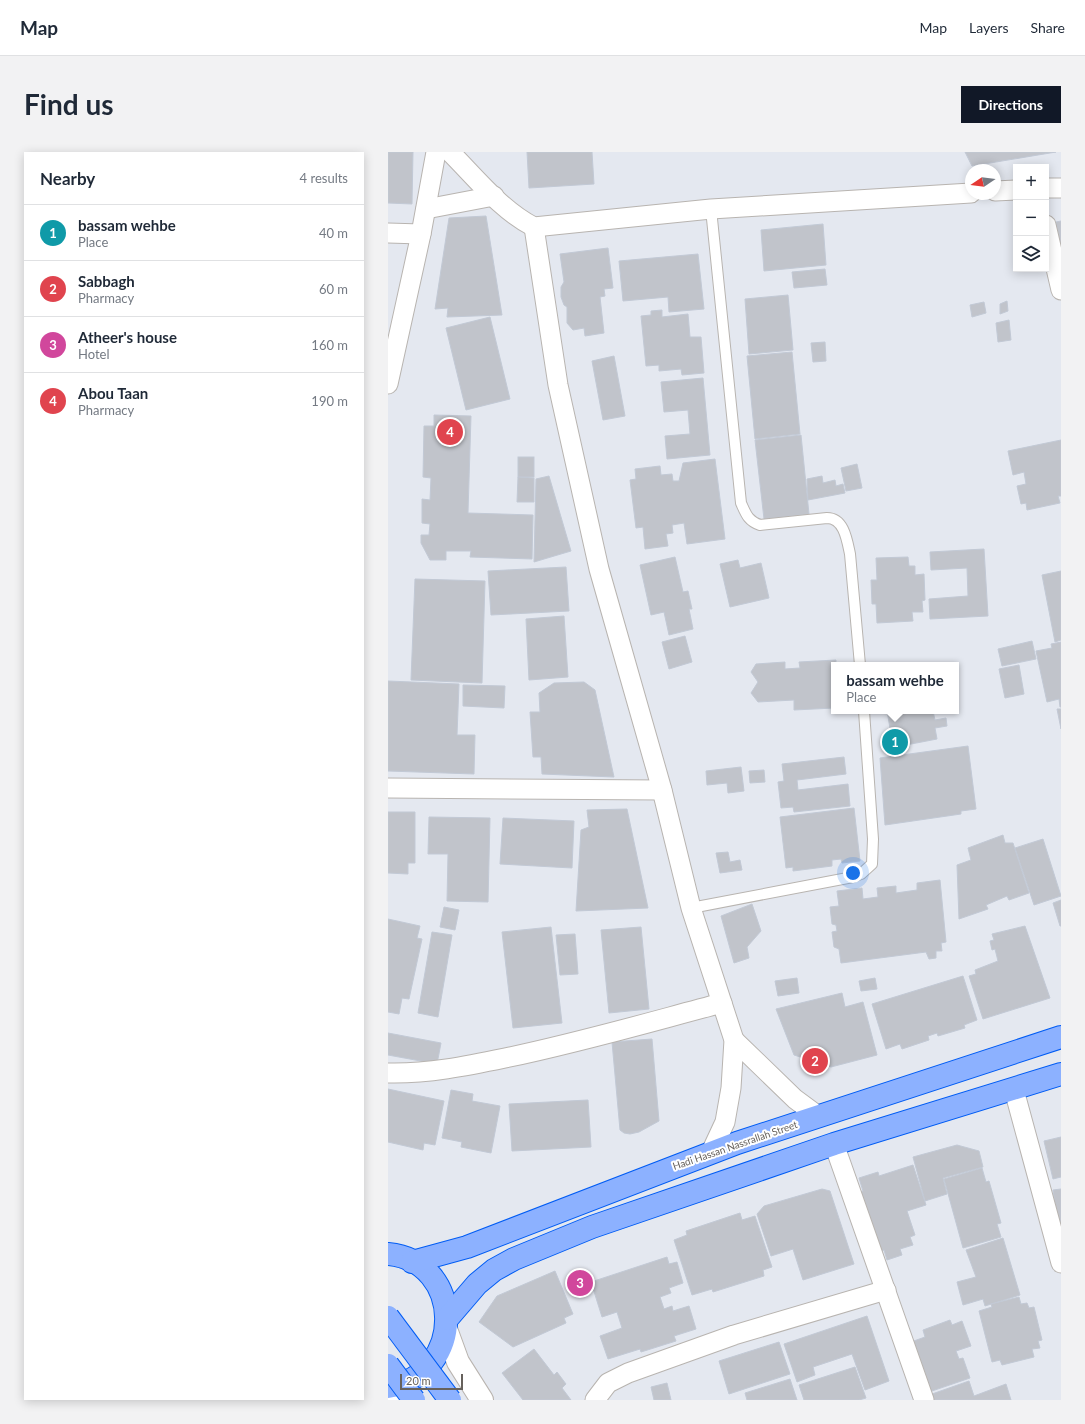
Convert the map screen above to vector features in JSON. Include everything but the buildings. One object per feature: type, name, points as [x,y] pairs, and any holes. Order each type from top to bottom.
[{"type":"highway","name":"Hadi Hassan Nassrallah Street","points":[[412,1262],[466,1247],[711,1152],[1061,1037]]},
{"type":"highway","points":[[447,1324],[477,1284],[494,1270],[514,1259],[592,1227],[834,1144],[1014,1090],[1061,1074]]},
{"type":"highway","points":[[388,1387],[410,1381],[428,1368],[440,1350],[447,1324],[446,1308],[437,1286],[430,1276],[412,1262],[389,1253]]},
{"type":"highway","points":[[388,1317],[450,1400]]},
{"type":"highway","points":[[388,1365],[414,1400]]},
{"type":"street","points":[[388,384],[421,234],[436,152]]},
{"type":"street","points":[[450,152],[514,216],[534,227],[712,208],[965,193]]},
{"type":"street","points":[[1049,188],[1061,188]]},
{"type":"street","points":[[1001,191],[1013,190]]},
{"type":"street","points":[[426,209],[494,196]]},
{"type":"street","points":[[534,227],[558,385],[599,569],[662,790],[691,908],[734,1040],[731,1088],[725,1122],[711,1152]]},
{"type":"street","points":[[388,233],[421,234]]},
{"type":"street","points":[[1049,236],[1061,290]]},
{"type":"street","points":[[388,788],[662,790]]},
{"type":"street","points":[[388,1074],[407,1074],[477,1064],[529,1053],[722,1003]]},
{"type":"street","points":[[734,1040],[794,1099],[818,1116]]},
{"type":"street","points":[[1014,1090],[1061,1263]]},
{"type":"street","points":[[834,1144],[924,1400]]},
{"type":"street","points":[[595,1400],[608,1383],[628,1373],[734,1336],[886,1290]]},
{"type":"street","points":[[447,1324],[458,1362],[482,1400]]},
{"type":"lane","points":[[712,208],[742,502],[747,518],[760,525],[826,518],[833,518],[838,521],[847,538],[850,554],[860,662]]},
{"type":"lane","points":[[691,908],[852,877],[861,874],[872,864],[873,839],[864,714]]},
{"type":"place","name":"Abou Taan","points":[[450,432]]},
{"type":"place","name":"bassam wehbe","points":[[895,742]]},
{"type":"place","name":"Sabbagh","points":[[815,1061]]},
{"type":"place","name":"Atheer's house","points":[[580,1283]]}]
